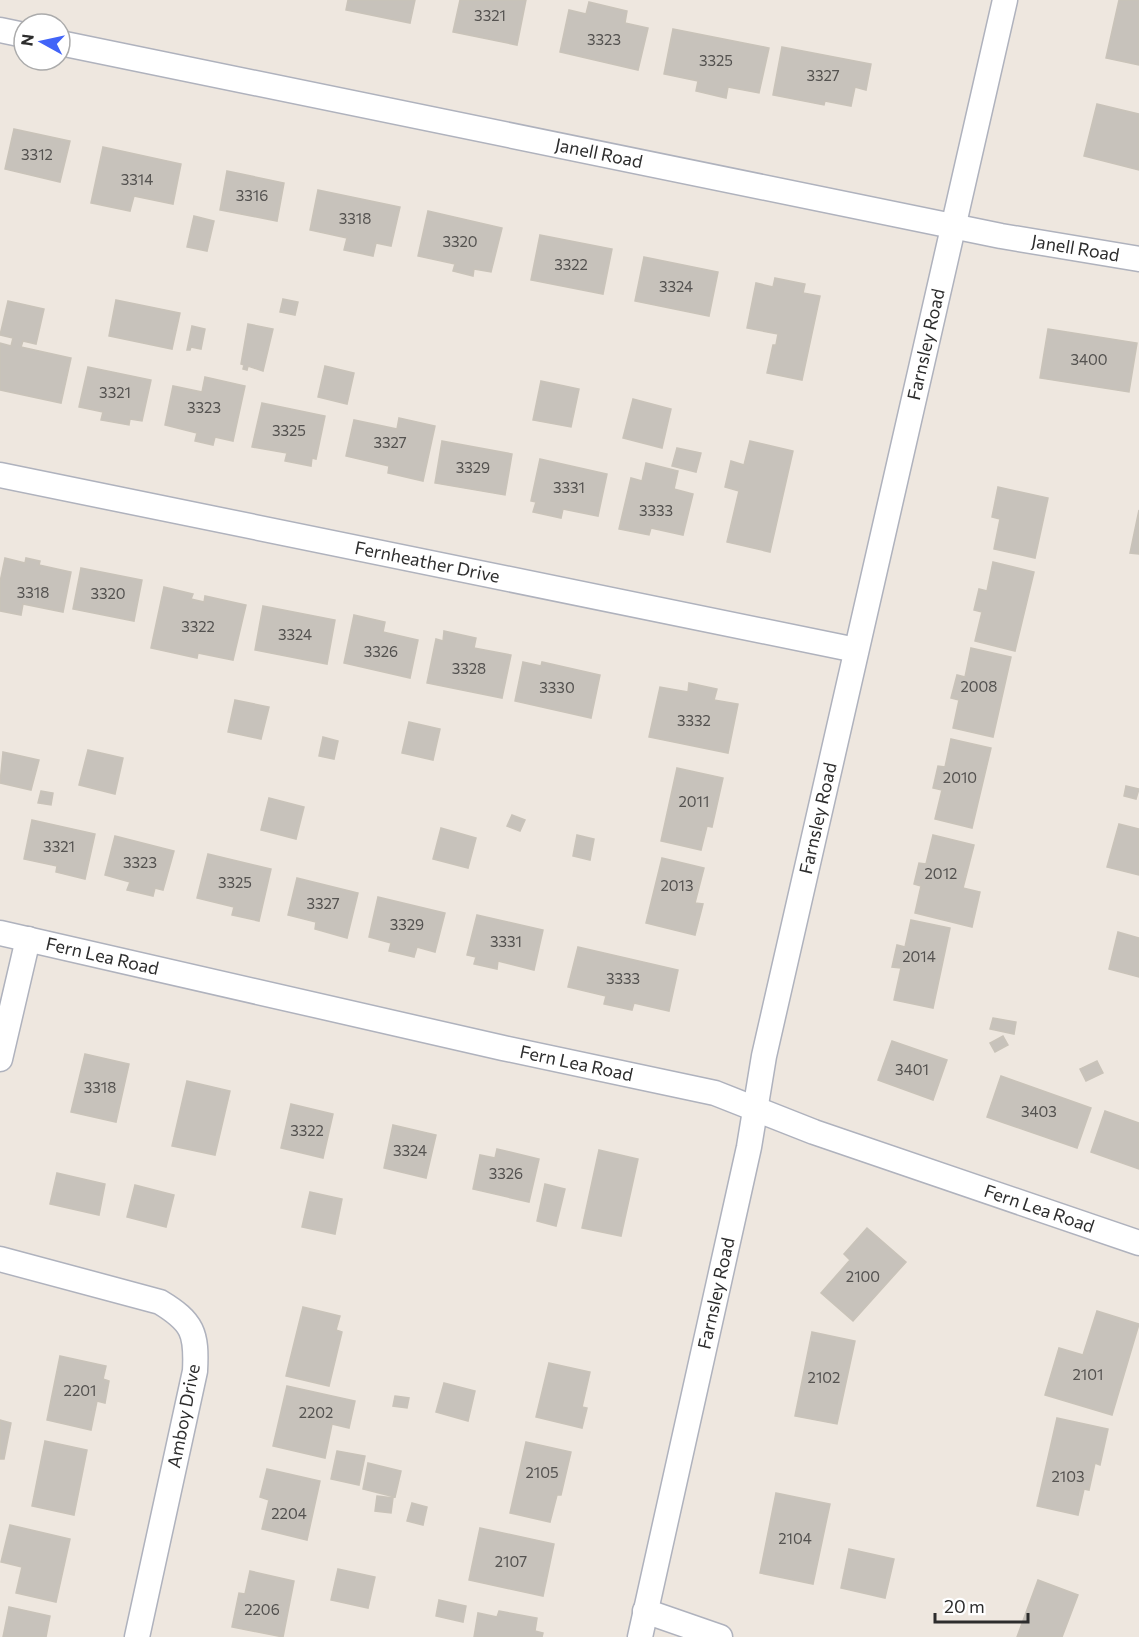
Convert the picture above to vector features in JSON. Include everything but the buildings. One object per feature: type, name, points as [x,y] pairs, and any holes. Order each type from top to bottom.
[{"type":"street","name":"Farnsley Road","points":[[640,1637],[856,650],[1005,0]]},
{"type":"street","name":"Janell Road","points":[[72,45],[954,226],[1139,259]]},
{"type":"street","name":"Fernheather Drive","points":[[0,475],[856,650]]},
{"type":"street","name":"Fern Lea Road","points":[[0,933],[492,1045],[716,1093],[814,1132],[1139,1243]]},
{"type":"street","points":[[0,1059],[28,939]]},
{"type":"street","name":"Amboy Drive","points":[[0,1259],[160,1302],[183,1316],[193,1332],[196,1348],[195,1371],[137,1637]]},
{"type":"street","points":[[645,1611],[720,1637]]}]
